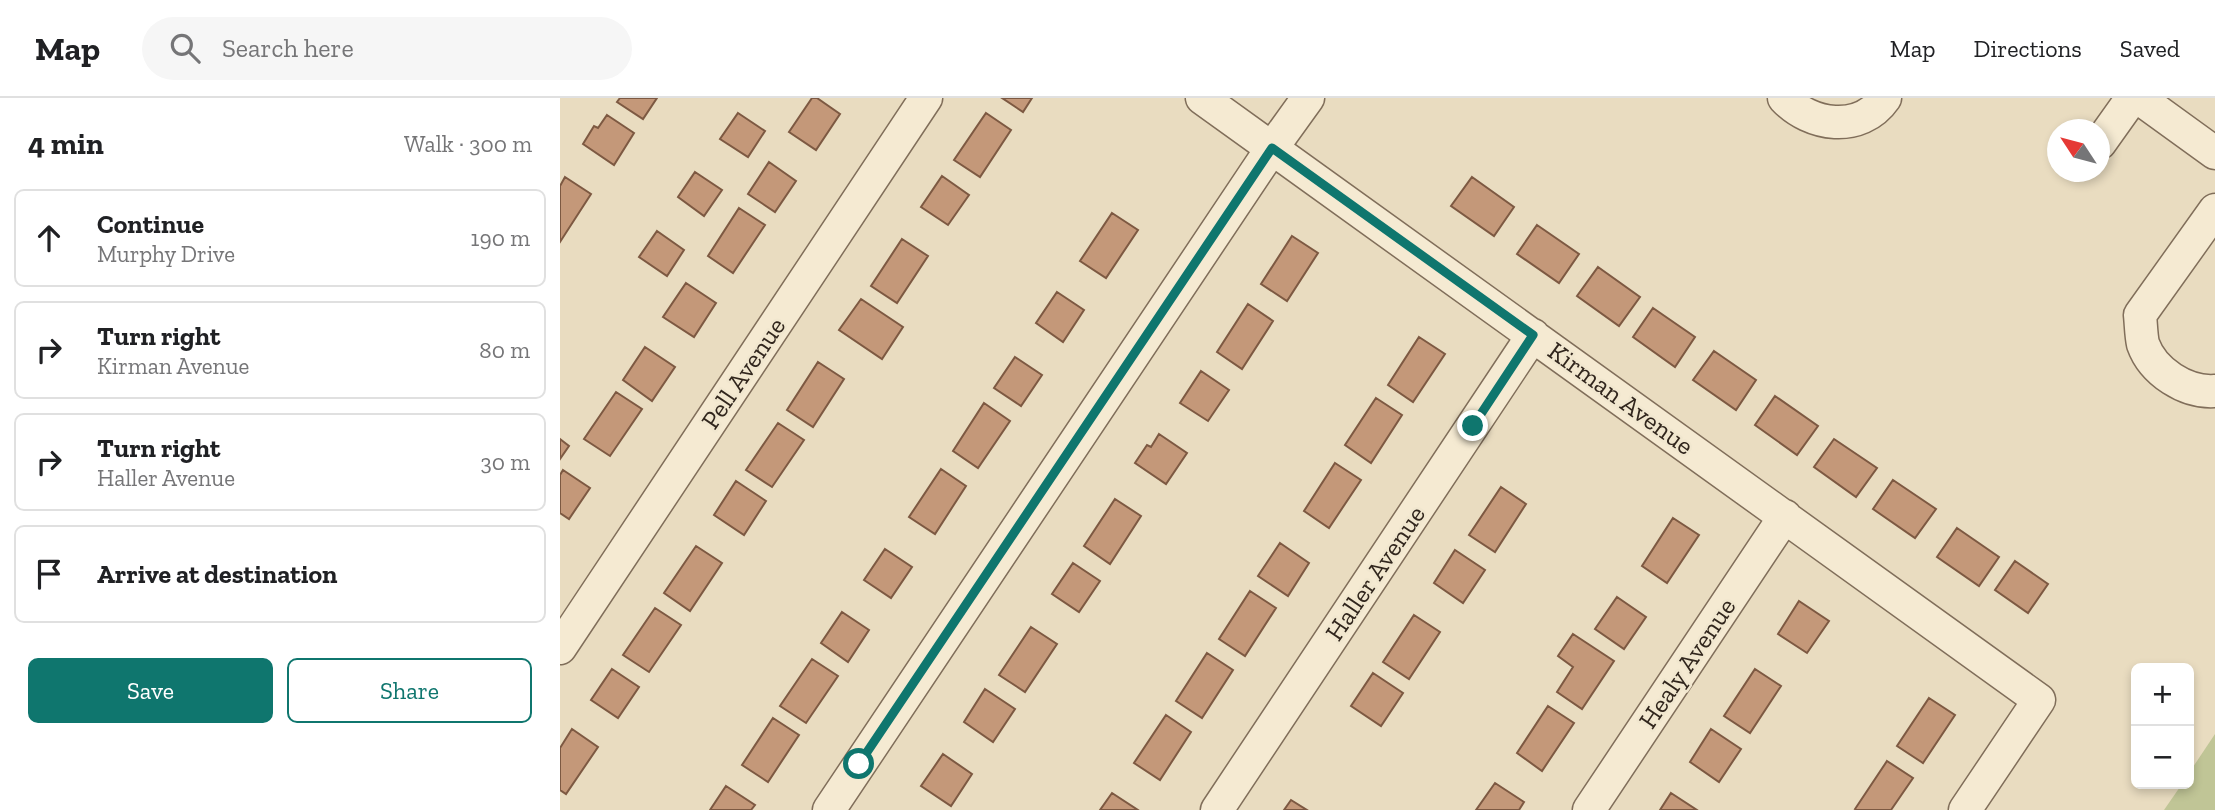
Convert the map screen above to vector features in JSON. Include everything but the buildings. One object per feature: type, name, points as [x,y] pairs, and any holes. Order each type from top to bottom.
[{"type":"street","name":"Pell Avenue","points":[[560,649],[926,98]]},
{"type":"street","name":"Kirman Avenue","points":[[1202,98],[2039,699],[1965,810]]},
{"type":"street","points":[[829,810],[1308,98]]},
{"type":"street","points":[[1784,98],[1795,110],[1824,122],[1840,122],[1869,113],[1885,98]]},
{"type":"street","points":[[2110,128],[2132,98]]},
{"type":"street","points":[[2139,98],[2215,153]]},
{"type":"street","points":[[2215,210],[2140,315],[2144,344],[2165,375],[2190,387],[2215,391]]},
{"type":"street","name":"Haller Avenue","points":[[1217,810],[1533,335]]},
{"type":"street","name":"Healy Avenue","points":[[1589,810],[1785,516]]},
{"type":"green space","points":[[2215,734],[2215,810],[2164,810],[2179,789],[2194,789],[2194,766]]},
{"type":"route","points":[[859,764],[1272,148],[1533,335],[1473,426]]}]
